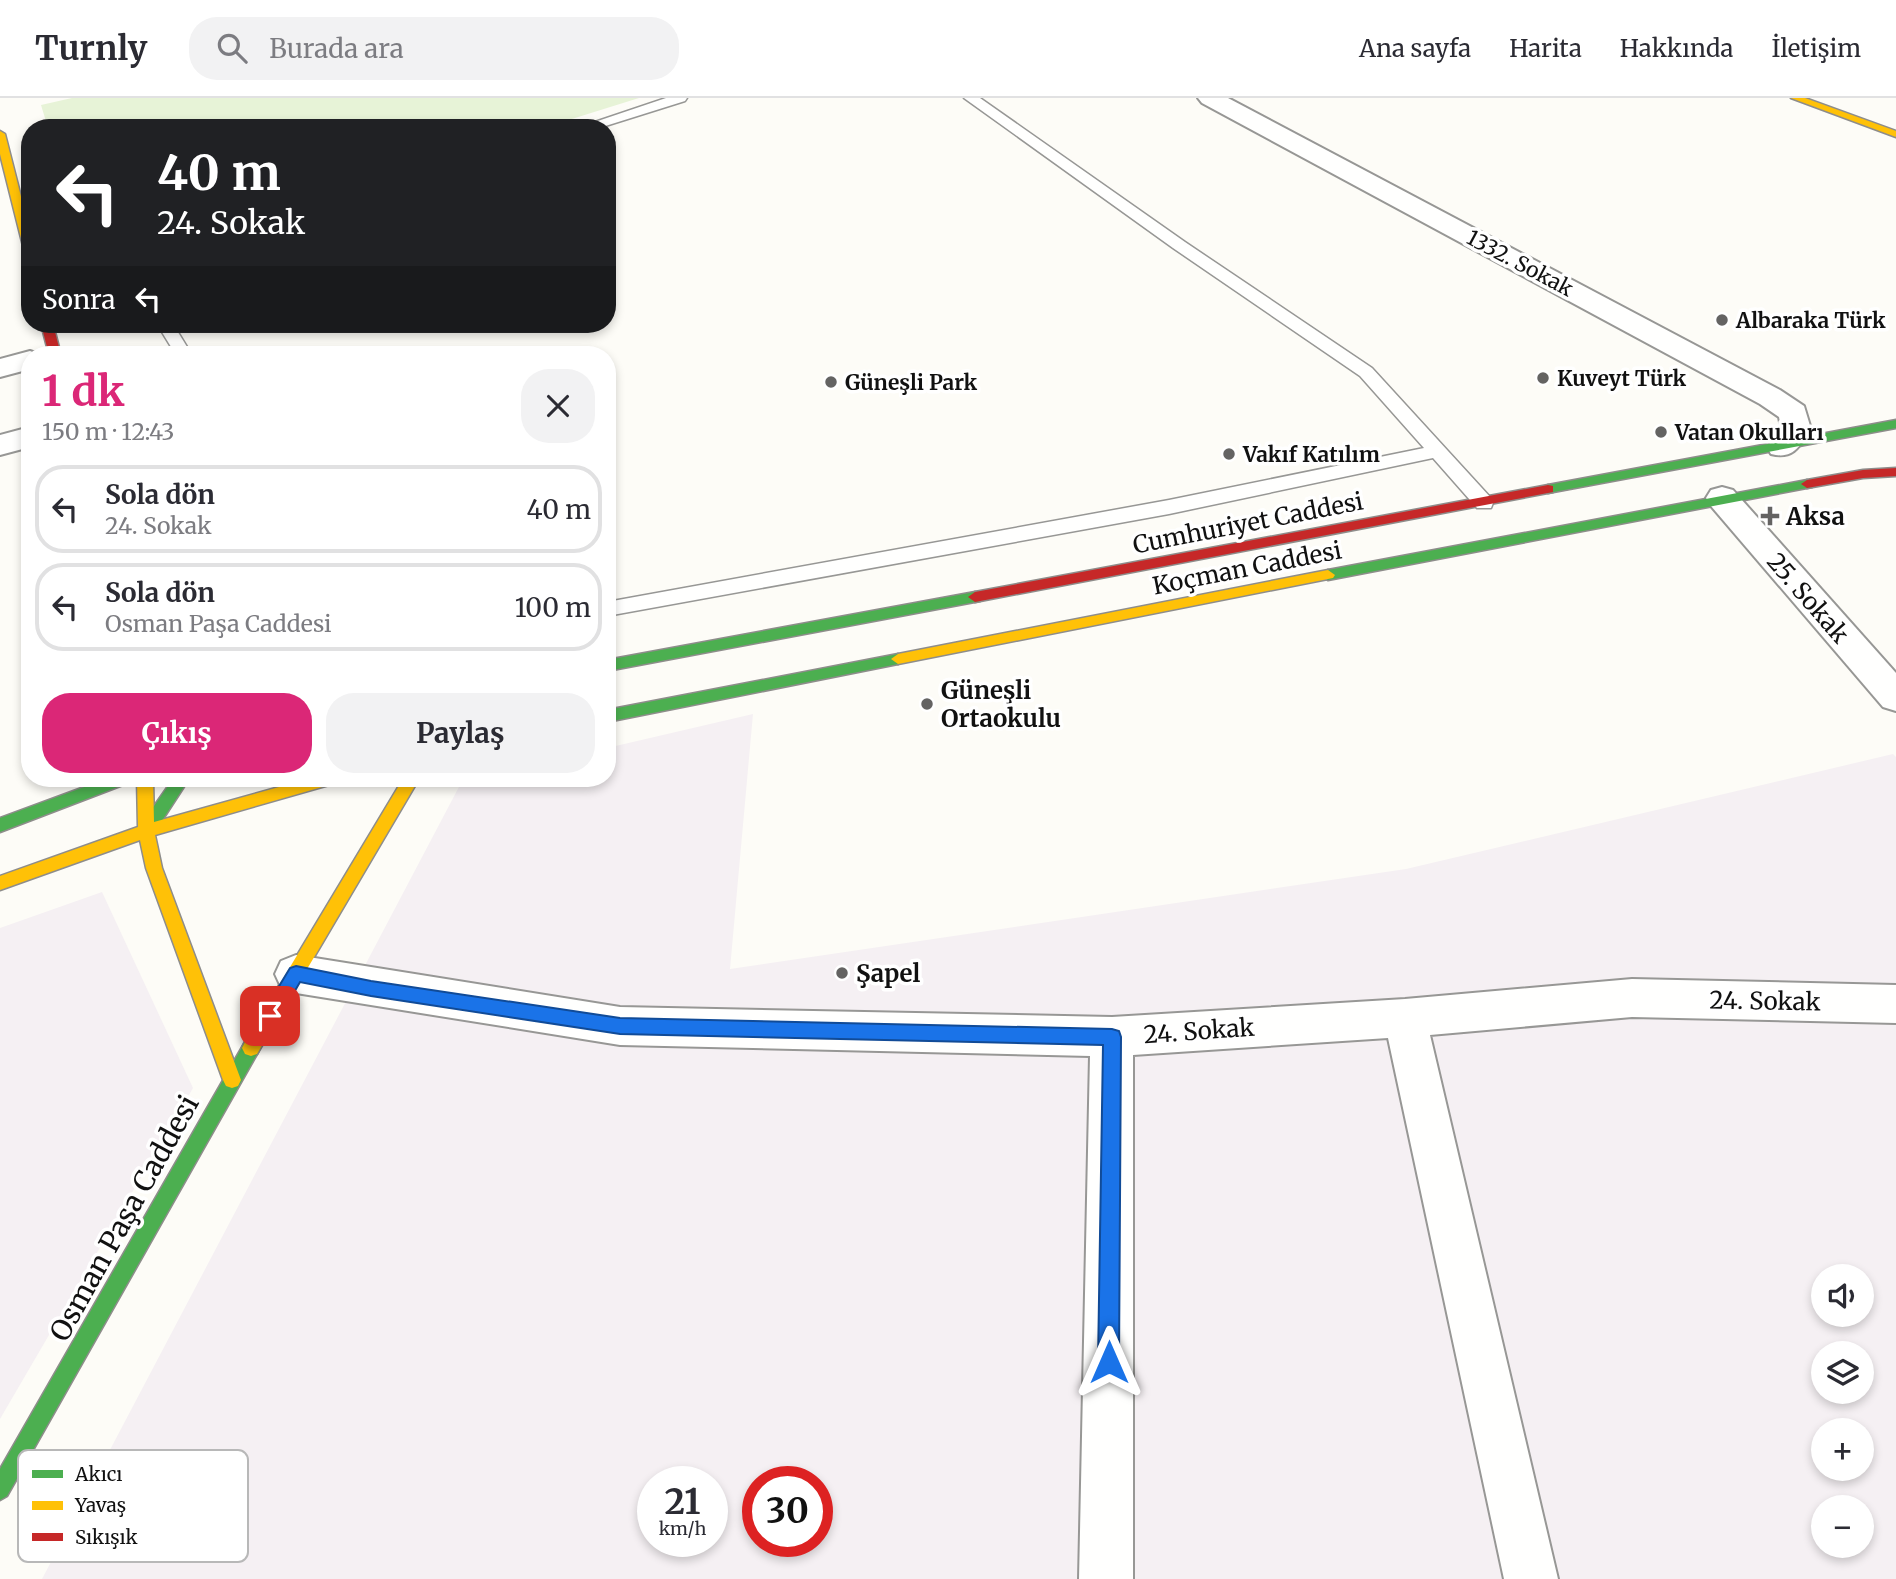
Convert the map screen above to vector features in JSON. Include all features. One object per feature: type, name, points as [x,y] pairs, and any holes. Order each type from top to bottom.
[{"type":"main road","points":[[1796,98],[1896,134]]},
{"type":"main road","points":[[0,134],[21,218]]},
{"type":"main road","name":"Cumhuriyet Caddesi","points":[[616,664],[1896,424]]},
{"type":"main road","name":"Koçman Caddesi","points":[[616,714],[1722,498],[1863,474],[1896,472]]},
{"type":"main road","points":[[0,825],[102,787]]},
{"type":"main road","points":[[145,787],[146,831],[154,868],[232,1080]]},
{"type":"main road","points":[[146,831],[176,787]]},
{"type":"main road","points":[[0,883],[146,831],[302,787]]},
{"type":"main road","name":"Osman Paşa Caddesi","points":[[22,1450],[232,1080],[406,787]]},
{"type":"main road","name":"Osman Paşa Caddesi","points":[[0,1489],[18,1457]]},
{"type":"street","name":"1332. Sokak","points":[[1210,98],[1770,397],[1793,413],[1796,429],[1782,447]]},
{"type":"street","points":[[0,368],[21,363]]},
{"type":"street","points":[[0,445],[21,439]]},
{"type":"street","name":"25. Sokak","points":[[1722,498],[1896,697]]},
{"type":"street","name":"24. Sokak","points":[[296,974],[620,1026],[1112,1037],[1405,1018],[1632,998],[1896,1004]]},
{"type":"street","points":[[1405,1018],[1531,1579]]},
{"type":"street","points":[[1106,1579],[1112,1037]]},
{"type":"lane","points":[[613,119],[680,98]]},
{"type":"lane","points":[[971,98],[1179,245],[1366,372],[1439,450],[1483,503]]},
{"type":"lane","points":[[616,607],[1169,507],[1439,450]]},
{"type":"shaded area","points":[[753,714],[730,969],[1406,869],[1893,754],[1896,757],[1896,1579],[42,1579],[51,1562],[248,1562],[248,1450],[110,1450],[459,787],[616,787],[616,746]]},
{"type":"shaded area","points":[[102,892],[193,1088],[0,1419],[0,928]]},
{"type":"green space","points":[[72,98],[639,98],[572,119],[45,119],[41,105]]},
{"type":"traffic: fast","points":[[1548,489],[1896,424]]},
{"type":"traffic: fast","points":[[1328,575],[1807,484]]},
{"type":"traffic: fast","points":[[616,664],[975,597]]},
{"type":"traffic: fast","points":[[616,714],[898,659]]},
{"type":"traffic: fast","points":[[0,825],[102,787]]},
{"type":"traffic: fast","points":[[146,831],[176,787]]},
{"type":"traffic: fast","points":[[22,1450],[251,1048]]},
{"type":"traffic: fast","points":[[0,1489],[18,1457]]},
{"type":"traffic: slow","points":[[1796,98],[1896,134]]},
{"type":"traffic: slow","points":[[0,134],[21,218]]},
{"type":"traffic: slow","points":[[898,659],[1328,575]]},
{"type":"traffic: slow","points":[[145,787],[146,831],[154,868],[232,1080]]},
{"type":"traffic: slow","points":[[0,883],[146,831],[301,787]]},
{"type":"traffic: slow","points":[[251,1048],[406,787]]},
{"type":"traffic: jam","points":[[49,333],[53,346]]},
{"type":"traffic: jam","points":[[1807,484],[1863,474],[1896,472]]},
{"type":"traffic: jam","points":[[975,597],[1548,489]]},
{"type":"place","name":"Albaraka Türk","points":[[1722,320]]},
{"type":"place","name":"Kuveyt Türk","points":[[1543,378]]},
{"type":"place","name":"Güneşli Park","points":[[831,382]]},
{"type":"place","name":"Vatan Okulları","points":[[1661,432]]},
{"type":"place","name":"Vakıf Katılım","points":[[1229,454]]},
{"type":"place","name":"Aksa","points":[[1770,516]]},
{"type":"place","name":"Güneşli Ortaokulu","points":[[927,704]]},
{"type":"place","name":"Şapel","points":[[842,973]]},
{"type":"route","points":[[270,1016],[296,974],[620,1026],[1112,1037],[1109,1362]]}]
